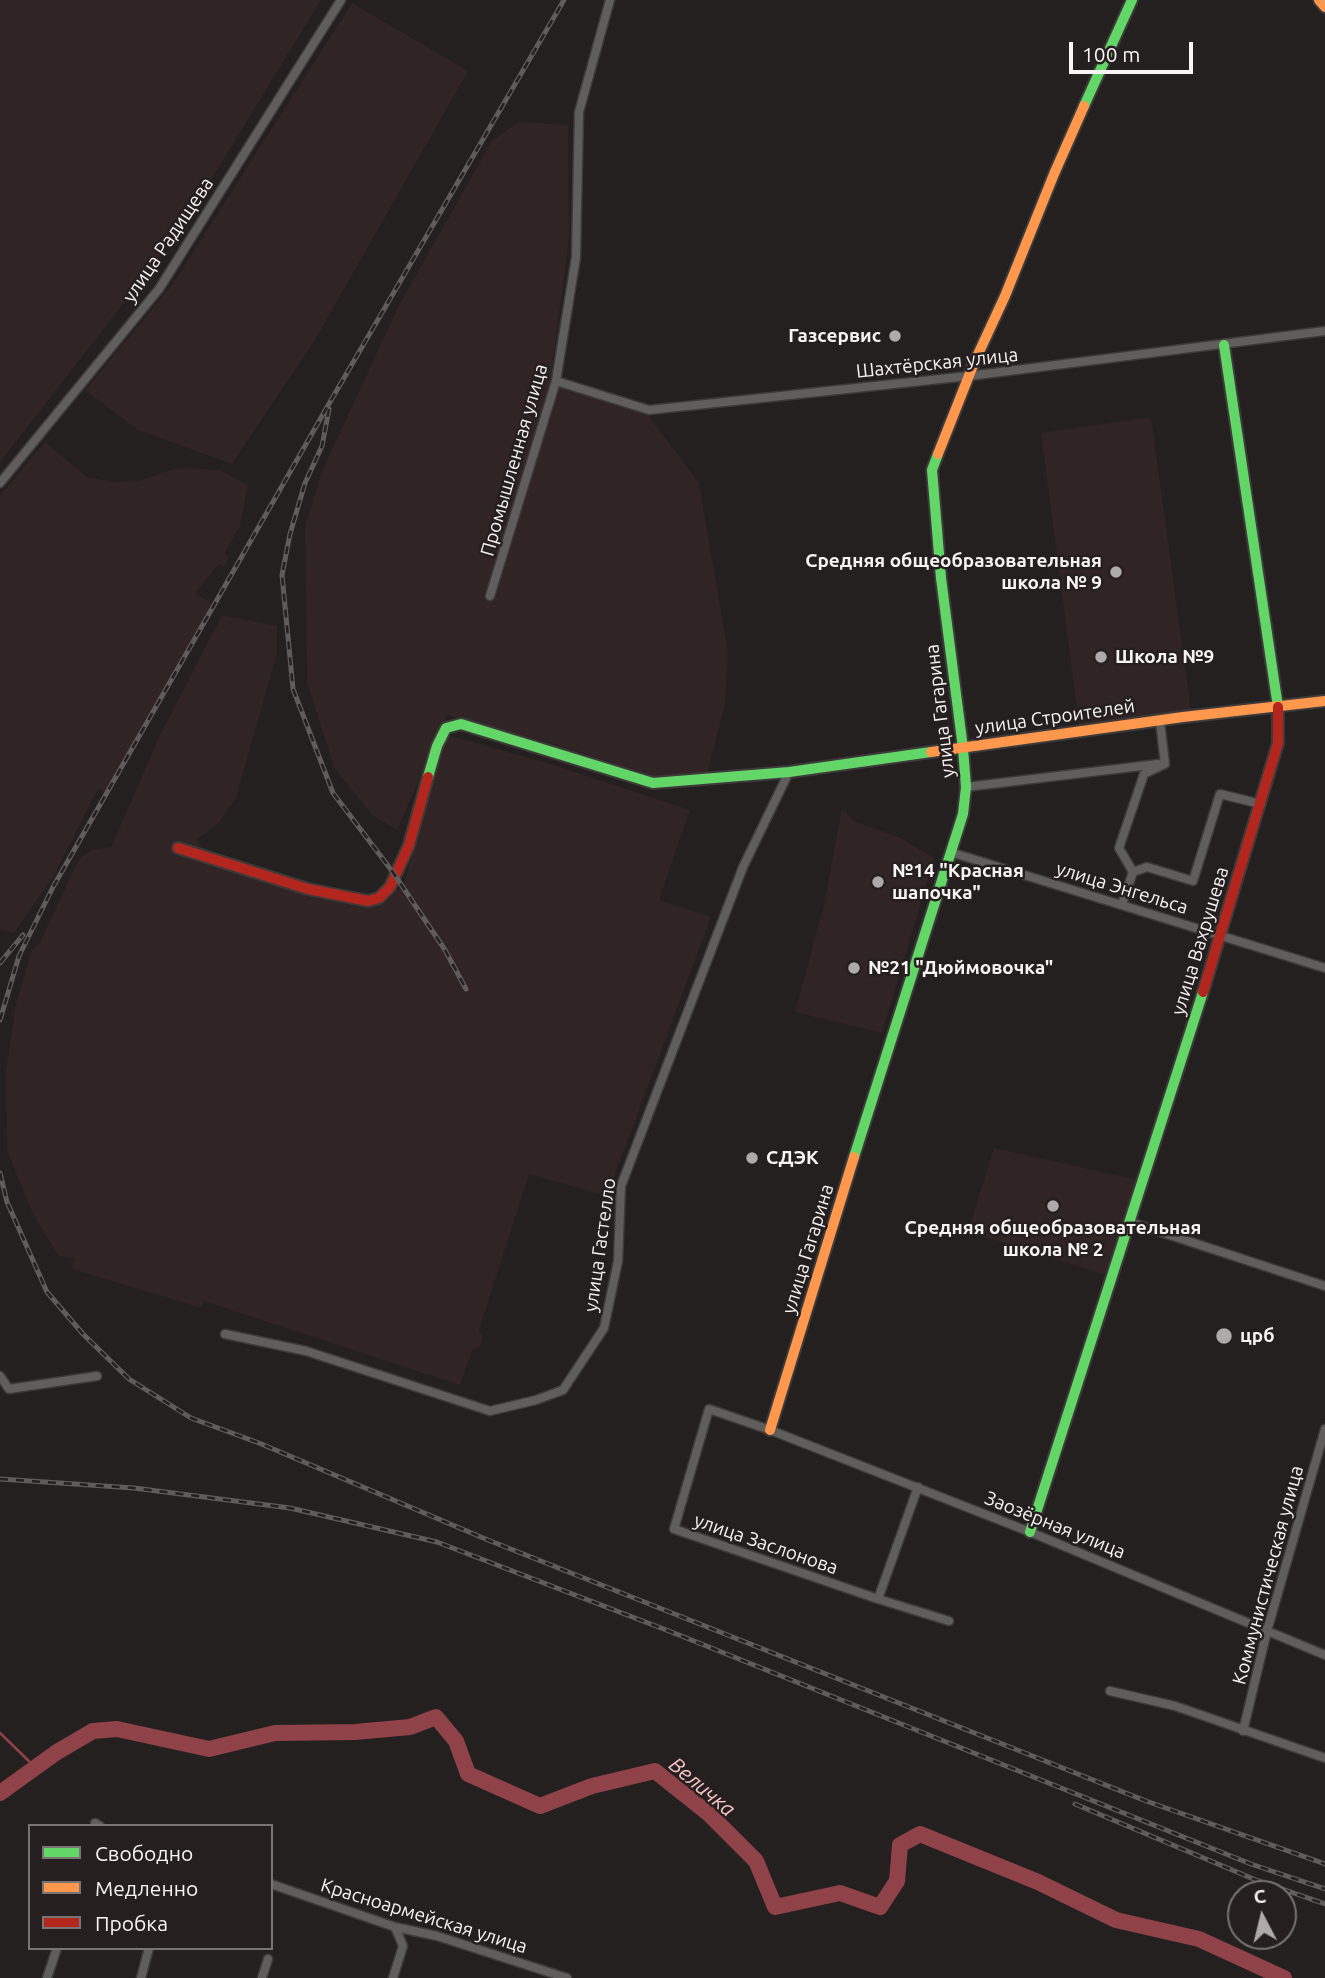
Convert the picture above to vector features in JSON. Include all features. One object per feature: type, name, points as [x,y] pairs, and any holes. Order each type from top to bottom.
[{"type":"street","name":"улица Радищева","points":[[0,483],[159,289],[341,0]]},
{"type":"street","name":"Промышленная улица","points":[[490,596],[555,381],[576,257],[579,113],[610,0]]},
{"type":"street","name":"улица Гагарина","points":[[770,1430],[963,814],[966,787],[963,748],[941,578],[932,470],[1054,174],[1132,0]]},
{"type":"street","points":[[1319,0],[1325,7]]},
{"type":"street","name":"Шахтёрская улица","points":[[555,381],[649,410],[969,376],[1325,331]]},
{"type":"street","name":"улица Вахрушева","points":[[1030,1532],[1221,935],[1278,743],[1278,706],[1224,345]]},
{"type":"street","name":"улица Строителей","points":[[178,848],[307,889],[368,901],[379,898],[390,887],[410,845],[437,746],[446,728],[461,724],[653,783],[789,772],[1325,701]]},
{"type":"street","points":[[1160,721],[1164,764]]},
{"type":"street","points":[[966,787],[1164,764]]},
{"type":"street","points":[[1122,904],[1133,872],[1119,848],[1144,774],[1164,764]]},
{"type":"street","name":"улица Гастелло","points":[[225,1334],[306,1351],[490,1411],[536,1400],[563,1390],[604,1328],[618,1261],[621,1186],[743,867],[789,772]]},
{"type":"street","points":[[1133,872],[1147,867],[1193,881],[1220,794],[1261,804]]},
{"type":"street","name":"улица Энгельса","points":[[950,852],[1325,968]]},
{"type":"street","points":[[1130,1222],[1325,1286]]},
{"type":"street","points":[[0,1376],[9,1389],[97,1377]]},
{"type":"street","name":"улица Заслонова","points":[[770,1430],[709,1409],[674,1529],[948,1621]]},
{"type":"street","name":"Коммунистическая улица","points":[[1243,1731],[1267,1631],[1325,1429]]},
{"type":"street","name":"Заозёрная улица","points":[[770,1430],[1030,1532],[1325,1655]]},
{"type":"street","points":[[878,1599],[918,1487]]},
{"type":"street","points":[[1110,1691],[1175,1706],[1325,1758]]},
{"type":"street","name":"Красноармейская улица","points":[[273,1885],[395,1927],[438,1936],[568,1978]]},
{"type":"street","points":[[393,1978],[403,1947],[395,1927]]},
{"type":"street","points":[[47,1978],[56,1950]]},
{"type":"street","points":[[141,1978],[148,1950]]},
{"type":"street","points":[[262,1978],[268,1959]]},
{"type":"shaded area","points":[[0,0],[321,0],[179,232],[0,462]]},
{"type":"shaded area","points":[[352,3],[468,71],[315,340],[232,464],[138,430],[85,390],[172,285]]},
{"type":"shaded area","points":[[518,122],[568,125],[569,238],[550,383],[647,414],[699,483],[728,653],[725,705],[707,773],[658,777],[551,743],[447,715],[397,830],[372,815],[335,769],[307,683],[305,526],[323,469],[400,303],[492,141]]},
{"type":"shaded area","name":"Средняя общеобразовательная школа № 9","points":[[1151,417],[1191,711],[1079,724],[1041,433]]},
{"type":"shaded area","points":[[45,442],[87,477],[115,482],[139,481],[177,468],[220,470],[248,485],[240,526],[224,554],[229,557],[224,567],[219,564],[195,593],[213,604],[105,792],[98,789],[54,875],[14,933],[0,930],[0,496]]},
{"type":"shaded area","points":[[222,615],[277,626],[277,653],[236,798],[218,824],[197,839],[208,862],[298,892],[376,905],[387,901],[404,883],[447,735],[544,762],[690,810],[659,900],[711,917],[607,1196],[529,1174],[479,1330],[483,1337],[480,1347],[473,1348],[460,1385],[204,1301],[201,1308],[72,1269],[74,1259],[58,1255],[33,1214],[7,1151],[6,1072],[16,1003],[32,951],[40,942],[79,859],[92,850],[111,847],[161,733]]},
{"type":"shaded area","points":[[842,808],[856,822],[901,838],[934,858],[882,1033],[795,1012],[824,906]]},
{"type":"shaded area","name":"Средняя общеобразовательная школа № 2","points":[[994,1148],[1138,1180],[1106,1275],[968,1232]]},
{"type":"waterway","name":"Величка","points":[[0,1793],[57,1752],[93,1731],[117,1729],[209,1749],[275,1733],[355,1732],[410,1727],[436,1717],[456,1741],[468,1774],[540,1806],[592,1786],[655,1771],[709,1814],[756,1861],[775,1907],[840,1893],[880,1907],[897,1881],[900,1845],[920,1834],[1038,1882],[1116,1920],[1199,1939],[1284,1978]]},
{"type":"waterway","points":[[0,1733],[35,1767]]},
{"type":"railway","points":[[0,1020],[19,956],[53,887],[564,0]]},
{"type":"railway","points":[[329,409],[322,446],[305,483],[290,534],[282,575],[293,689],[333,793],[392,871],[445,950],[466,989]]},
{"type":"railway","points":[[0,963],[23,935]]},
{"type":"railway","points":[[0,1173],[7,1202],[47,1292],[83,1334],[129,1379],[191,1418],[259,1443],[488,1540],[1146,1801],[1325,1864]]},
{"type":"railway","points":[[0,1479],[134,1488],[290,1508],[437,1542],[674,1633],[1251,1864],[1325,1889]]},
{"type":"railway","points":[[1075,1804],[1256,1880],[1325,1904]]},
{"type":"traffic: fast","points":[[1084,106],[1132,0]]},
{"type":"traffic: fast","points":[[1224,345],[1278,707]]},
{"type":"traffic: fast","points":[[854,1157],[963,814],[966,787],[963,748],[941,578],[932,470],[938,454]]},
{"type":"traffic: fast","points":[[428,777],[437,746],[446,728],[461,724],[653,783],[789,772],[931,752]]},
{"type":"traffic: fast","points":[[1030,1532],[1203,992]]},
{"type":"traffic: slow","points":[[1319,0],[1325,7]]},
{"type":"traffic: slow","points":[[938,454],[1084,106]]},
{"type":"traffic: slow","points":[[931,752],[1183,717],[1325,701]]},
{"type":"traffic: slow","points":[[770,1430],[854,1157]]},
{"type":"traffic: jam","points":[[1203,992],[1278,743],[1278,707]]},
{"type":"traffic: jam","points":[[178,848],[308,889],[368,901],[379,898],[390,887],[409,845],[428,777]]},
{"type":"place","name":"Газсервис","points":[[895,336]]},
{"type":"place","name":"Средняя общеобразовательная школа № 9","points":[[1116,572]]},
{"type":"place","name":"Школа №9","points":[[1101,657]]},
{"type":"place","name":"№14 \"Красная шапочка\"","points":[[878,882]]},
{"type":"place","name":"№21 \"Дюймовочка\"","points":[[854,968]]},
{"type":"place","name":"СДЭК","points":[[752,1158]]},
{"type":"place","name":"Средняя общеобразовательная школа № 2","points":[[1053,1206]]},
{"type":"place","name":"црб","points":[[1224,1336]]}]
